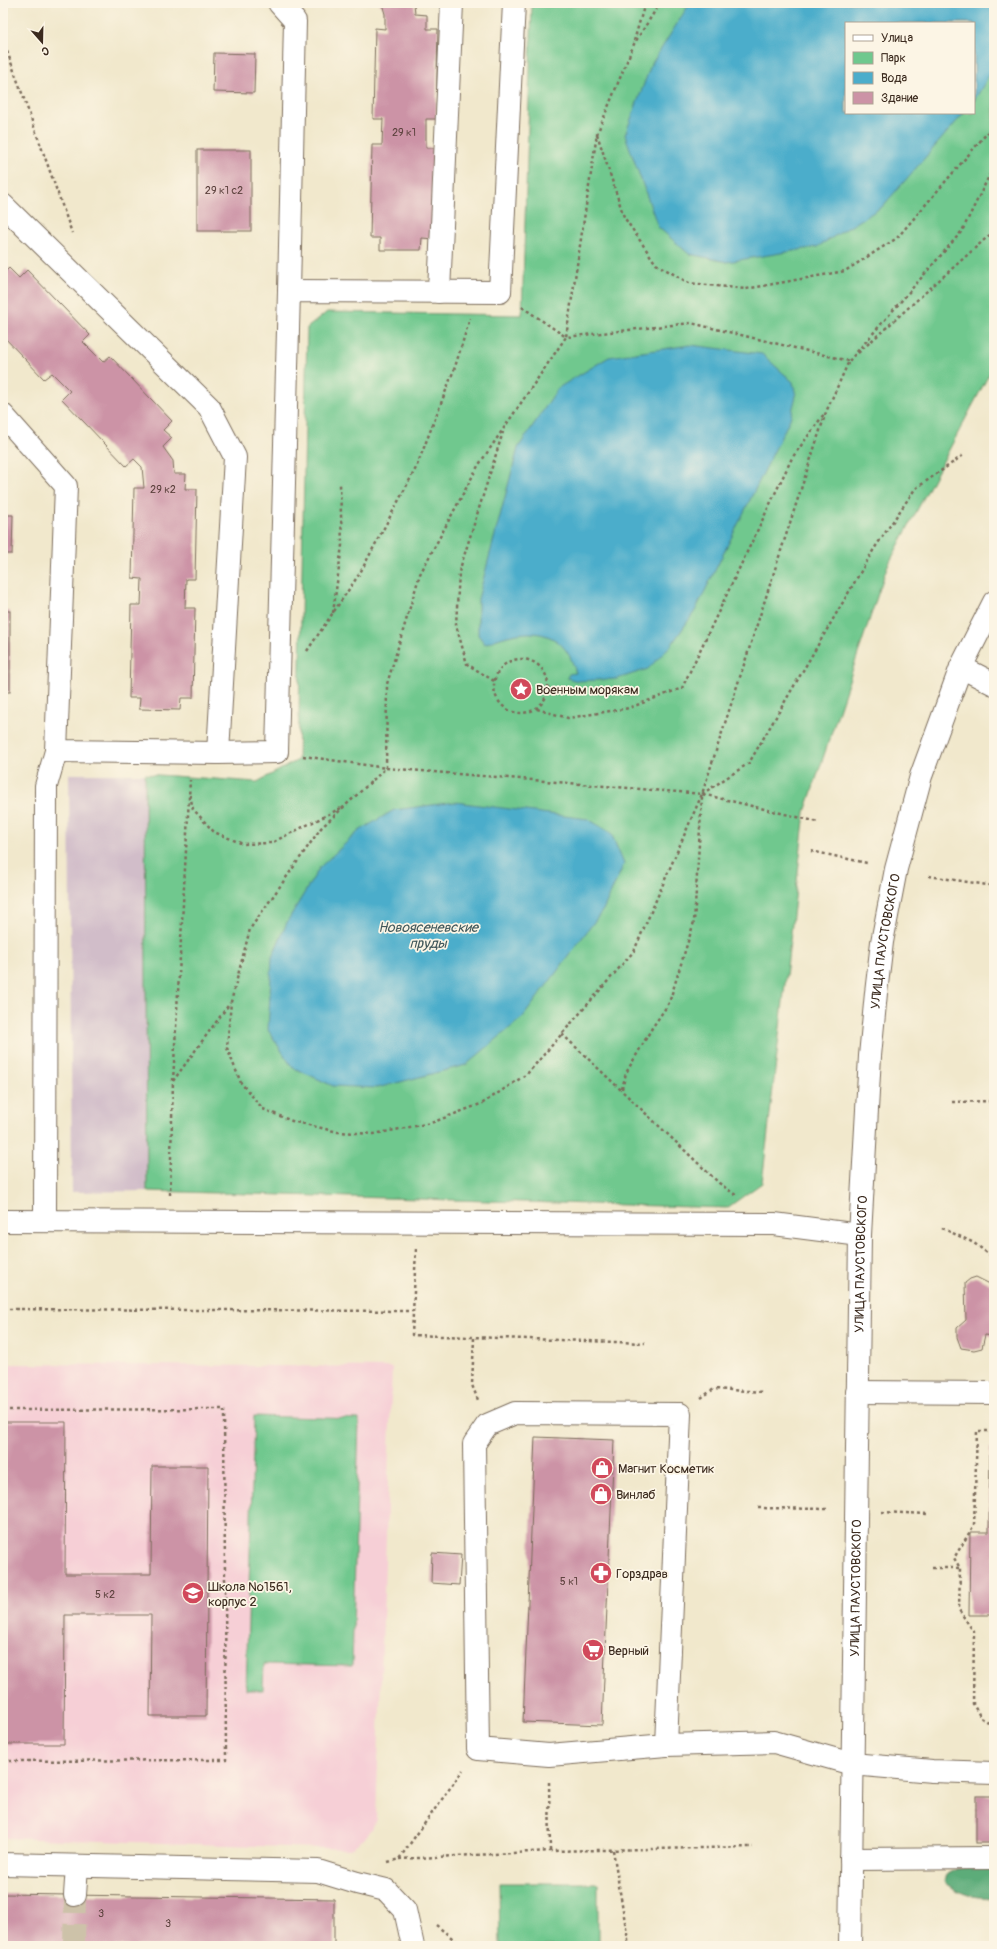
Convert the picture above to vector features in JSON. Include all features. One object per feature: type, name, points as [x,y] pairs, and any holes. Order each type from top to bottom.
[{"type":"main road","points":[[56,751],[192,753],[277,752],[295,21],[279,3]]},
{"type":"main road","points":[[438,292],[452,3]]},
{"type":"main road","points":[[289,291],[500,292],[514,3]]},
{"type":"main road","points":[[3,205],[209,407],[235,457],[218,753]]},
{"type":"main road","points":[[3,415],[66,486],[56,751],[46,786],[45,1221]]},
{"type":"main road","name":"УЛИЦА ПАУСТОВСКОГО","points":[[850,1946],[860,1235],[870,1056],[882,942],[896,869],[921,776],[961,667],[994,602]]},
{"type":"main road","points":[[961,667],[994,684]]},
{"type":"main road","points":[[3,1221],[774,1224],[860,1235]]},
{"type":"main road","points":[[857,1392],[994,1393]]},
{"type":"main road","points":[[666,1745],[680,1414],[515,1413],[487,1425],[474,1444],[478,1749],[549,1755],[666,1745],[774,1742],[852,1764],[994,1773]]},
{"type":"main road","points":[[851,1858],[994,1858]]},
{"type":"main road","points":[[3,1864],[318,1871],[386,1890],[405,1910],[413,1946]]},
{"type":"main road","points":[[75,1895],[77,1866]]},
{"type":"path","points":[[3,15],[6,3]]},
{"type":"path","points":[[645,3],[634,44],[597,134],[566,337],[478,466],[420,574],[386,684],[386,768],[321,828],[250,929],[230,1002],[227,1048],[241,1083],[263,1109],[292,1121],[338,1132],[374,1134],[424,1124],[483,1103],[526,1074],[634,952],[702,794],[826,412],[849,361],[962,231],[994,166]]},
{"type":"path","points":[[634,44],[660,3]]},
{"type":"path","points":[[3,40],[72,234]]},
{"type":"path","points":[[597,134],[624,217],[656,264],[689,282],[746,288],[845,271],[897,238],[994,125]]},
{"type":"path","points":[[849,361],[994,231]]},
{"type":"path","points":[[306,653],[360,573],[416,468],[455,367],[478,292]]},
{"type":"path","points":[[500,292],[566,337],[691,323],[849,361]]},
{"type":"path","points":[[537,709],[568,718],[629,708],[682,688],[792,458],[826,412]]},
{"type":"path","points":[[494,681],[467,664],[456,625],[459,572],[504,428]]},
{"type":"path","points":[[702,794],[748,763],[874,550],[916,488],[965,454]]},
{"type":"path","points":[[333,614],[342,545],[340,484]]},
{"type":"path","points":[[516,659],[526,659],[536,664],[544,671],[548,681],[548,691],[544,701],[537,709],[527,713],[516,713],[506,709],[499,702],[494,692],[494,681],[498,672],[506,664],[516,659]]},
{"type":"path","points":[[277,752],[386,768],[702,794],[818,822]]},
{"type":"path","points":[[169,1222],[173,1081],[192,753]]},
{"type":"path","points":[[189,793],[193,809],[214,832],[243,844],[270,843],[345,806]]},
{"type":"path","points":[[622,1089],[626,1073],[652,1028],[669,1003],[694,922],[702,794]]},
{"type":"path","points":[[811,851],[867,863]]},
{"type":"path","points":[[929,876],[994,886]]},
{"type":"path","points":[[173,1081],[230,1002]]},
{"type":"path","points":[[562,1034],[622,1089],[719,1183]]},
{"type":"path","points":[[952,1102],[994,1101]]},
{"type":"path","points":[[417,1223],[412,1335],[645,1343]]},
{"type":"path","points":[[942,1228],[974,1242],[994,1258]]},
{"type":"path","points":[[3,1308],[413,1311]]},
{"type":"path","points":[[474,1338],[472,1385],[487,1425]]},
{"type":"path","points":[[714,1389],[764,1392]]},
{"type":"path","points":[[3,1410],[224,1409],[226,1760],[3,1761]]},
{"type":"path","points":[[994,1431],[977,1431],[974,1525],[954,1558],[960,1568],[959,1610],[974,1632],[973,1704],[981,1718],[994,1724]]},
{"type":"path","points":[[932,1568],[960,1568]]},
{"type":"path","points":[[399,1858],[478,1749]]},
{"type":"path","points":[[549,1755],[550,1851]]},
{"type":"path","points":[[357,1883],[373,1866],[399,1858],[550,1851],[753,1847]]},
{"type":"path","points":[[613,1850],[629,1946]]},
{"type":"path","points":[[495,1946],[500,1945]]},
{"type":"shaded area","points":[[69,774],[145,774],[147,1191],[72,1192]]},
{"type":"shaded area","name":"Школа №1561, корпус 2","points":[[3,1364],[392,1367],[376,1819],[372,1829],[364,1839],[350,1849],[3,1838]]},
{"type":"green space","points":[[532,3],[994,3],[994,365],[887,567],[805,812],[762,1183],[727,1208],[147,1191],[145,774],[257,782],[298,760],[307,328],[327,312],[522,315]]},
{"type":"green space","points":[[254,1416],[359,1419],[352,1666],[264,1664],[263,1690],[246,1690]]},
{"type":"green space","points":[[994,1864],[994,1898],[968,1895],[951,1887],[945,1882],[947,1874],[956,1869]]},
{"type":"green space","points":[[499,1883],[598,1883],[598,1946],[500,1946]]},
{"type":"water","points":[[690,3],[994,3],[994,67],[975,99],[975,22],[845,22],[845,114],[963,114],[882,207],[817,247],[727,262],[689,254],[658,227],[625,135],[651,65]]},
{"type":"water","points":[[690,345],[762,354],[793,382],[796,396],[790,419],[695,611],[672,644],[648,669],[617,679],[578,681],[567,678],[569,674],[576,673],[569,655],[561,645],[552,638],[542,634],[530,633],[507,636],[485,644],[478,635],[478,599],[518,448],[558,388],[609,357]]},
{"type":"water","name":"Новоясеневские пруды","points":[[455,802],[588,819],[611,833],[624,864],[603,910],[523,1017],[466,1065],[377,1088],[333,1086],[292,1067],[268,1030],[272,957],[288,920],[320,867],[359,831],[394,810]]},
{"type":"building","points":[[379,3],[414,3],[415,14],[427,15],[427,29],[438,29],[436,119],[426,119],[426,148],[436,148],[434,239],[422,238],[421,250],[380,250],[380,238],[370,238],[372,145],[382,145],[383,119],[373,119],[375,28],[385,29],[385,14],[383,7]]},
{"type":"building","points":[[214,53],[255,54],[254,93],[213,92]]},
{"type":"building","points":[[197,150],[251,150],[251,231],[197,231]]},
{"type":"building","points":[[9,268],[19,278],[27,270],[90,335],[83,342],[103,362],[110,356],[172,421],[163,430],[172,438],[163,447],[173,461],[174,474],[186,474],[185,489],[197,489],[195,579],[186,579],[185,608],[195,608],[193,698],[181,698],[180,710],[139,709],[140,698],[129,698],[131,605],[141,605],[142,579],[132,578],[134,488],[144,488],[142,467],[134,459],[126,466],[62,399],[70,391],[52,373],[44,379],[3,336],[3,274]]},
{"type":"building","points":[[3,515],[13,515],[12,554],[3,554]]},
{"type":"building","points":[[3,611],[10,611],[10,692],[3,692]]},
{"type":"building","points":[[976,1277],[990,1284],[994,1280],[994,1336],[985,1335],[982,1348],[974,1350],[961,1348],[957,1337],[957,1328],[966,1320],[965,1283]]},
{"type":"building","points":[[3,1422],[66,1422],[65,1574],[151,1574],[152,1466],[208,1466],[206,1716],[150,1716],[151,1615],[65,1615],[64,1744],[3,1744]]},
{"type":"building","points":[[535,1437],[614,1440],[602,1725],[523,1722]]},
{"type":"building","points":[[990,1448],[994,1448],[994,1615],[969,1615],[970,1532],[989,1532]]},
{"type":"building","points":[[432,1553],[461,1555],[459,1585],[431,1583]]},
{"type":"building","points":[[976,1796],[994,1796],[994,1843],[976,1843]]},
{"type":"building","points":[[3,1894],[334,1899],[334,1946],[3,1946]]},
{"type":"tunnel","points":[[74,1946],[75,1895]]},
{"type":"place","name":"Военным морякам","points":[[521,689]]},
{"type":"place","name":"Магнит Косметик","points":[[602,1468]]},
{"type":"place","name":"Винлаб","points":[[601,1494]]},
{"type":"place","name":"Горздрав","points":[[601,1573]]},
{"type":"place","name":"Школа №1561, корпус 2","points":[[193,1593]]},
{"type":"place","name":"Верный","points":[[593,1650]]}]
